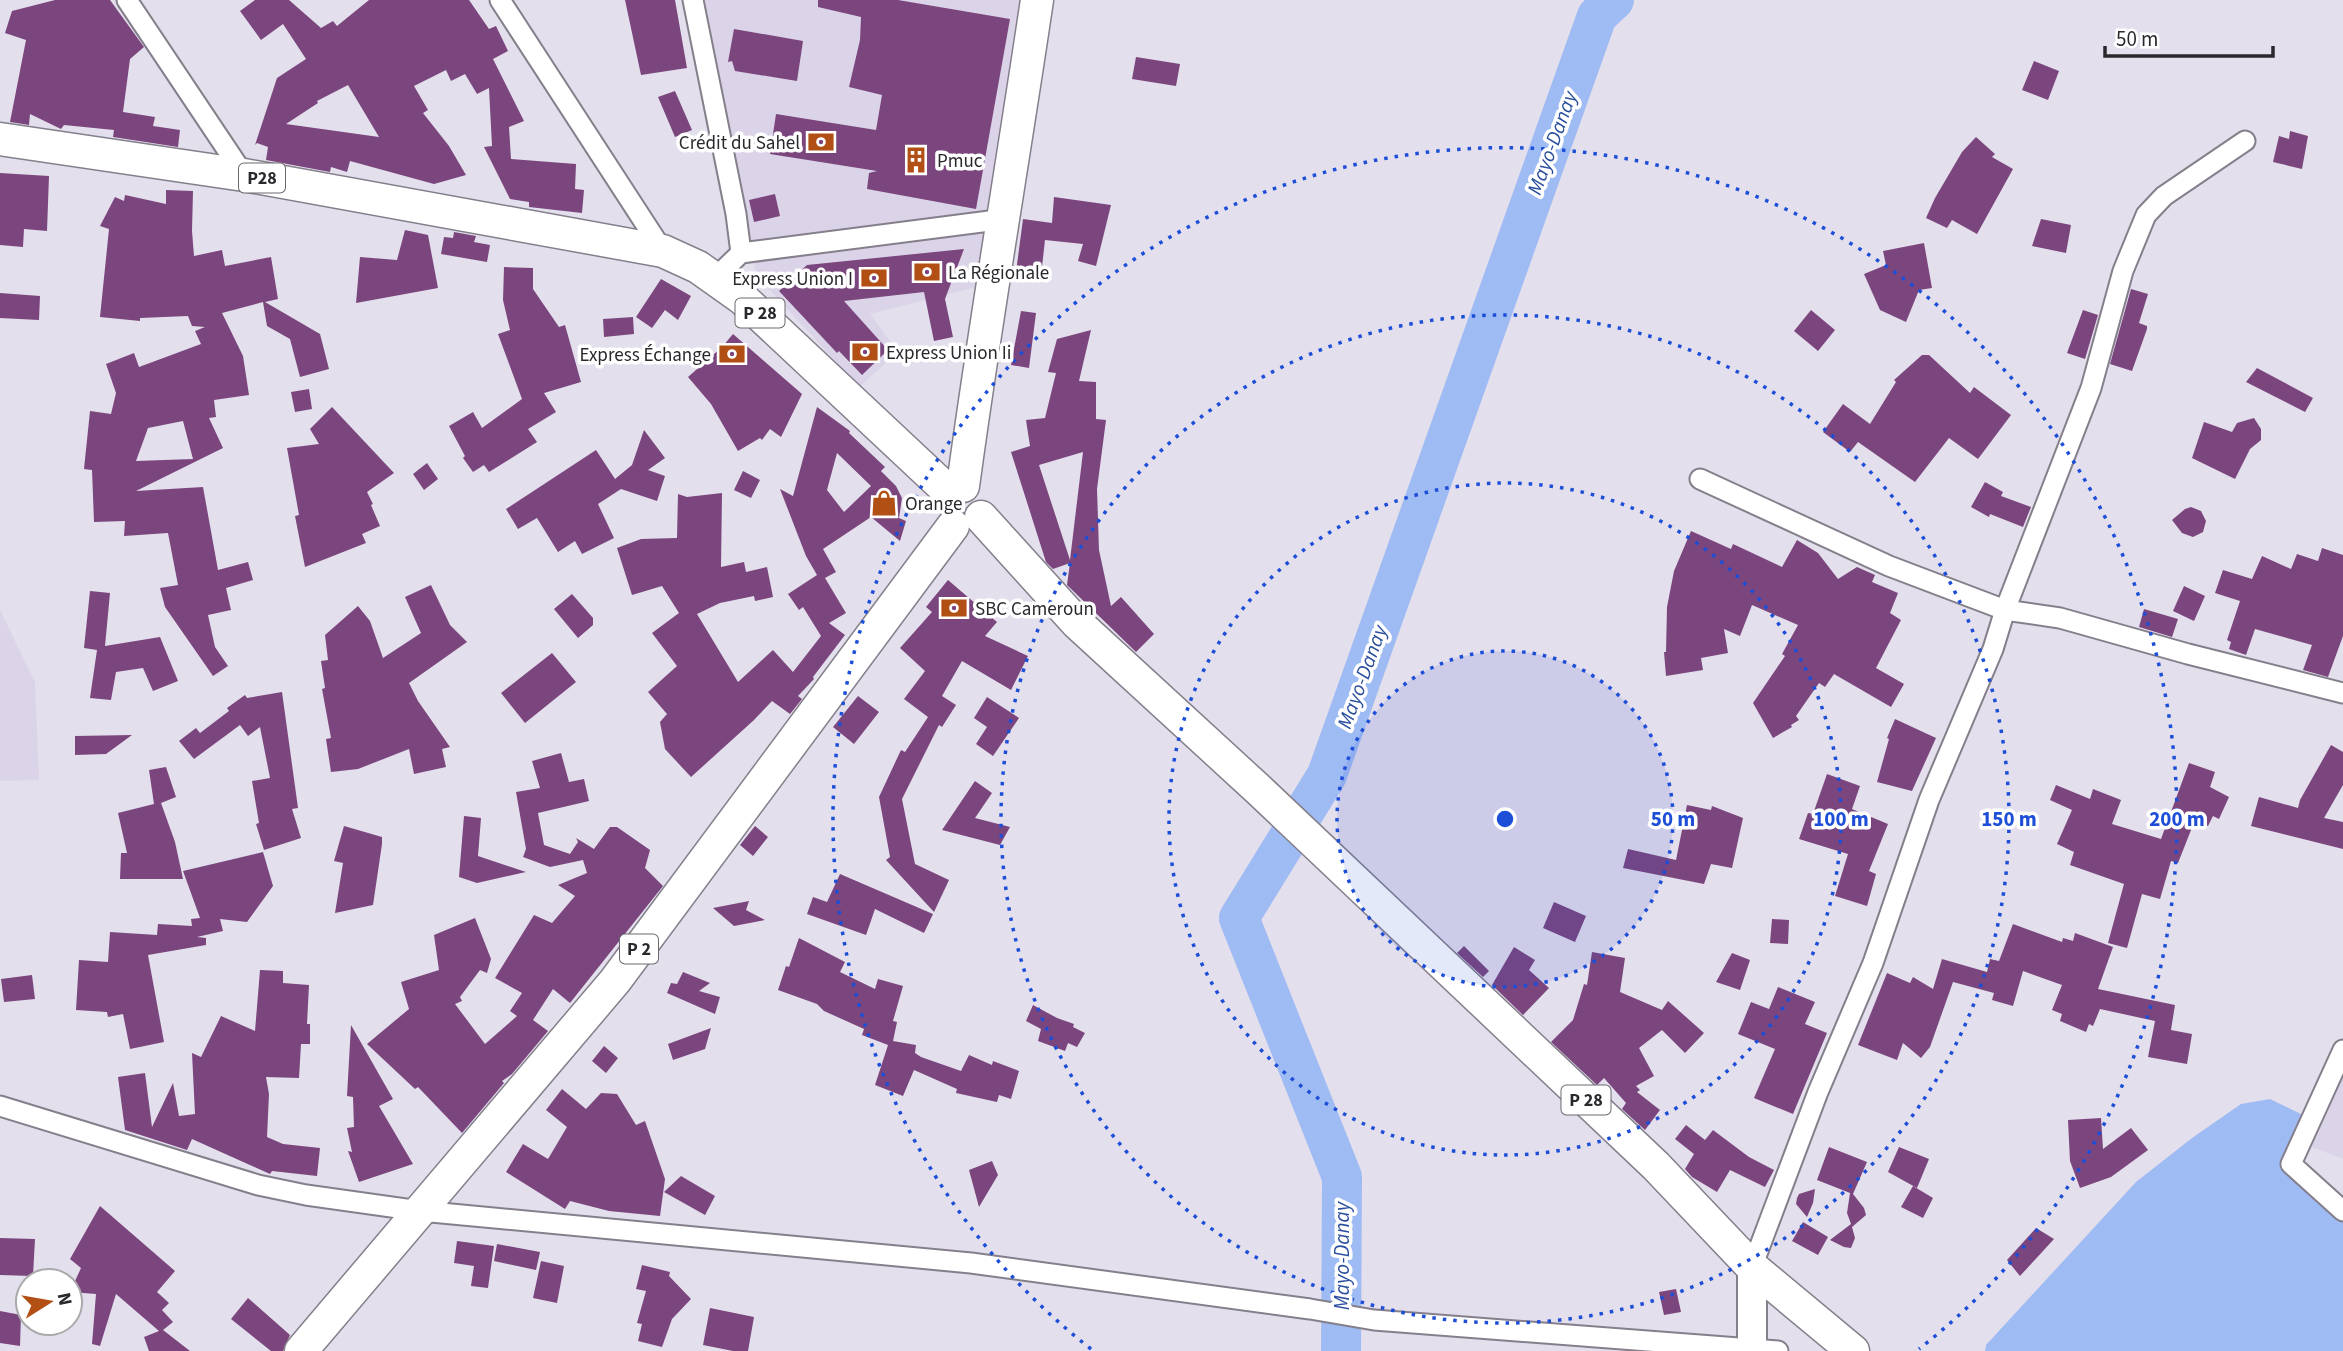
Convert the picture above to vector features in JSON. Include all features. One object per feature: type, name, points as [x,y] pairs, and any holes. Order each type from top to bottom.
[{"type":"main road","points":[[967,522],[946,521],[941,506],[956,488],[1005,219],[1037,0]]},
{"type":"main road","name":"P28","points":[[0,139],[244,175],[522,226]]},
{"type":"main road","name":"P 28","points":[[522,226],[663,251],[698,267],[743,299],[838,389],[956,488]]},
{"type":"main road","name":"P 28","points":[[967,522],[1259,790],[1656,1166],[1752,1267],[1853,1351]]},
{"type":"main road","name":"P 2","points":[[301,1351],[615,981],[967,522]]},
{"type":"main road","points":[[1752,1267],[1760,1350]]},
{"type":"street","points":[[127,0],[244,175]]},
{"type":"street","points":[[500,0],[663,251]]},
{"type":"street","points":[[693,0],[736,214],[741,253]]},
{"type":"street","points":[[1752,1267],[1818,1092],[1873,963],[1929,800],[1993,649],[2091,388],[2123,271],[2146,215],[2164,196],[2245,141]]},
{"type":"street","points":[[715,278],[741,253],[1005,219]]},
{"type":"street","points":[[1700,479],[1889,566],[2006,610],[2060,618],[2343,693]]},
{"type":"street","points":[[2343,1050],[2291,1164],[2343,1211]]},
{"type":"street","points":[[0,1106],[258,1185],[306,1195],[420,1211],[971,1263],[1374,1320],[1760,1350]]},
{"type":"shaded area","points":[[701,0],[1021,0],[976,287],[870,314],[898,352],[859,387],[757,276]]},
{"type":"shaded area","points":[[0,610],[35,682],[39,780],[0,781]]},
{"type":"shaded area","points":[[2343,1077],[2343,1159],[2312,1147]]},
{"type":"water","points":[[2270,1099],[2309,1118],[2288,1165],[2343,1213],[2343,1351],[1985,1351],[1986,1345],[2136,1182],[2241,1104]]},
{"type":"building","points":[[55,0],[110,0],[144,47],[130,59],[123,112],[155,117],[153,126],[180,130],[178,147],[113,137],[114,130],[64,125],[61,129],[30,114],[29,125],[10,122],[26,40],[5,33],[12,11]]},
{"type":"building","points":[[255,0],[289,0],[321,28],[333,21],[337,26],[369,0],[469,0],[489,29],[496,26],[508,51],[493,59],[524,121],[509,127],[511,159],[576,164],[575,189],[584,190],[582,213],[529,207],[529,202],[510,199],[484,147],[492,146],[489,88],[477,94],[465,74],[451,81],[446,70],[414,86],[428,110],[423,113],[449,146],[466,175],[434,184],[350,161],[347,172],[331,167],[330,172],[266,160],[268,147],[257,143],[255,145],[277,78],[306,59],[283,24],[261,40],[240,11]],"holes":[[[348,85],[379,137],[286,124],[318,103],[317,101]]]},
{"type":"building","points":[[625,0],[675,0],[687,68],[641,75]]},
{"type":"building","points":[[818,0],[898,0],[1010,19],[976,209],[867,189],[869,173],[877,171],[770,154],[776,114],[876,130],[882,95],[849,87],[860,40],[861,17],[818,7]]},
{"type":"building","points":[[734,29],[803,41],[797,81],[735,71],[732,61],[728,62]]},
{"type":"building","points":[[1136,57],[1180,64],[1176,86],[1132,79]]},
{"type":"building","points":[[2034,61],[2059,71],[2048,100],[2022,90]]},
{"type":"building","points":[[675,91],[692,130],[675,137],[658,97]]},
{"type":"building","points":[[2290,131],[2308,136],[2302,169],[2273,162],[2279,136],[2289,139]]},
{"type":"building","points":[[1976,137],[1995,154],[1992,157],[2013,169],[1977,234],[1952,220],[1947,228],[1926,218],[1962,152]]},
{"type":"building","points":[[0,173],[49,176],[47,231],[24,229],[23,247],[0,245]]},
{"type":"building","points":[[166,190],[193,191],[194,256],[222,250],[225,266],[271,257],[278,299],[265,302],[320,334],[329,369],[300,377],[290,339],[267,326],[263,302],[222,313],[243,356],[249,395],[214,400],[216,417],[209,418],[223,448],[136,491],[203,487],[218,570],[248,562],[253,580],[226,588],[231,610],[208,615],[215,647],[228,666],[213,676],[165,607],[160,588],[178,585],[168,533],[124,536],[125,521],[94,522],[92,470],[84,469],[90,411],[111,414],[116,393],[106,364],[134,353],[139,367],[201,344],[195,331],[205,327],[192,326],[188,316],[140,318],[140,321],[100,317],[109,229],[100,226],[115,197],[124,201],[125,195],[166,204]],"holes":[[[183,421],[193,459],[136,461],[148,428]]]},
{"type":"building","points":[[775,194],[780,216],[754,222],[749,200]]},
{"type":"building","points":[[1054,197],[1111,205],[1096,266],[1078,261],[1083,244],[1045,240],[1041,276],[1016,272],[1023,219],[1052,223]]},
{"type":"building","points":[[2041,219],[2071,225],[2066,253],[2032,246]]},
{"type":"building","points":[[405,230],[428,235],[438,288],[356,303],[360,257],[397,260]]},
{"type":"building","points":[[454,232],[476,236],[474,242],[490,245],[487,262],[441,254],[444,237],[453,238]]},
{"type":"building","points":[[1924,243],[1932,288],[1919,290],[1906,322],[1880,310],[1864,274],[1886,265],[1883,251]]},
{"type":"building","points":[[964,249],[945,299],[953,337],[934,341],[924,292],[844,301],[888,350],[862,375],[839,351],[837,353],[779,291],[807,265]]},
{"type":"building","points":[[504,267],[533,268],[533,289],[559,327],[565,325],[581,382],[544,393],[556,412],[528,429],[537,442],[489,472],[484,465],[473,472],[463,458],[465,456],[449,426],[473,412],[482,428],[522,399],[498,334],[510,330],[503,300]]},
{"type":"building","points":[[661,279],[691,296],[678,320],[665,310],[652,328],[636,317]]},
{"type":"building","points":[[2131,289],[2148,294],[2139,323],[2147,326],[2147,329],[2132,371],[2110,364]]},
{"type":"building","points":[[0,293],[40,296],[39,320],[0,318]]},
{"type":"building","points":[[1811,310],[1835,330],[1818,351],[1794,331]]},
{"type":"building","points":[[2083,310],[2098,315],[2085,359],[2067,353]]},
{"type":"building","points":[[1021,311],[1036,313],[1029,368],[1011,365]]},
{"type":"building","points":[[633,317],[634,334],[604,337],[603,319]]},
{"type":"building","points":[[1091,330],[1079,381],[1096,382],[1096,419],[1106,420],[1097,489],[1099,550],[1111,606],[1121,597],[1154,634],[1136,652],[1067,585],[1070,563],[1053,569],[1046,562],[1011,452],[1030,446],[1026,420],[1045,418],[1056,373],[1048,372],[1057,339]],"holes":[[[1083,452],[1070,560],[1039,465]]]},
{"type":"building","points":[[733,334],[802,394],[781,437],[770,429],[762,440],[760,438],[738,451],[711,404],[688,377]]},
{"type":"building","points":[[1922,355],[1929,355],[1970,393],[1974,387],[2011,415],[1978,459],[1949,438],[1915,482],[1858,442],[1850,452],[1823,432],[1843,404],[1870,424],[1896,382],[1894,380]]},
{"type":"building","points":[[2257,368],[2313,398],[2305,412],[2246,382]]},
{"type":"building","points":[[309,389],[312,409],[295,412],[291,392]]},
{"type":"building","points":[[332,407],[394,473],[367,492],[380,526],[362,534],[366,543],[305,567],[295,516],[299,515],[287,448],[319,444],[310,429]]},
{"type":"building","points":[[817,407],[850,431],[849,433],[885,467],[881,471],[896,486],[902,498],[899,518],[906,521],[900,541],[871,517],[823,549],[836,572],[825,578],[846,613],[829,623],[845,635],[814,679],[798,696],[802,699],[790,714],[772,701],[691,777],[665,749],[660,722],[667,714],[648,692],[677,666],[652,633],[679,613],[662,586],[632,595],[617,548],[641,539],[677,538],[678,494],[687,497],[722,493],[721,567],[744,562],[746,572],[767,567],[773,597],[755,601],[754,596],[720,603],[697,614],[738,682],[773,650],[793,672],[821,636],[803,607],[799,610],[788,594],[817,575],[806,556],[780,489],[793,496]],"holes":[[[837,453],[871,486],[844,512],[827,490]]]},
{"type":"building","points":[[2254,418],[2261,429],[2261,440],[2250,449],[2235,479],[2192,458],[2204,422],[2232,432],[2237,423]]},
{"type":"building","points":[[644,430],[665,458],[648,470],[665,476],[657,501],[621,489],[598,504],[614,538],[582,554],[575,541],[558,552],[537,518],[518,529],[506,509],[596,450],[615,479],[632,465]]},
{"type":"building","points":[[427,463],[438,479],[424,490],[413,474]]},
{"type":"building","points":[[743,471],[760,480],[751,498],[734,490]]},
{"type":"building","points":[[1985,482],[2003,492],[2001,496],[2031,507],[2023,527],[1990,514],[1989,517],[1971,507]]},
{"type":"building","points":[[2191,507],[2201,511],[2206,521],[2203,532],[2193,537],[2182,533],[2172,520]]},
{"type":"building","points":[[1691,531],[1731,549],[1733,544],[1782,567],[1797,540],[1818,553],[1838,579],[1857,567],[1875,575],[1872,582],[1898,593],[1890,613],[1901,620],[1876,668],[1904,684],[1891,707],[1834,674],[1825,687],[1819,683],[1796,716],[1799,720],[1773,738],[1753,703],[1785,656],[1782,654],[1798,625],[1752,605],[1740,636],[1724,629],[1728,653],[1701,658],[1703,670],[1666,676],[1664,652],[1667,607],[1674,571]]},
{"type":"building","points":[[2322,548],[2343,555],[2343,636],[2328,677],[2303,670],[2312,645],[2255,629],[2246,655],[2229,649],[2231,642],[2227,640],[2240,601],[2215,593],[2223,570],[2252,579],[2262,556],[2291,569],[2297,554],[2318,561]]},
{"type":"building","points":[[948,580],[997,622],[985,636],[1028,656],[1011,690],[962,661],[942,696],[956,705],[942,727],[939,725],[902,799],[915,864],[949,880],[934,912],[886,860],[890,857],[879,797],[901,750],[905,752],[928,717],[904,699],[925,671],[900,648],[932,612],[926,607]]},
{"type":"building","points":[[431,585],[450,625],[467,642],[409,683],[418,701],[450,747],[442,749],[446,767],[414,774],[409,749],[358,769],[331,772],[326,739],[331,738],[322,689],[325,688],[321,661],[328,660],[325,635],[358,606],[370,621],[383,658],[421,633],[405,597]]},
{"type":"building","points":[[2184,586],[2205,596],[2194,621],[2173,611]]},
{"type":"building","points":[[90,591],[110,593],[105,646],[160,637],[178,681],[153,691],[143,668],[116,672],[111,700],[90,698],[97,650],[84,648]]},
{"type":"building","points":[[572,594],[593,618],[593,625],[578,638],[554,609]]},
{"type":"building","points":[[2144,609],[2178,619],[2172,637],[2139,627]]},
{"type":"building","points":[[552,653],[576,682],[525,723],[501,693]]},
{"type":"building","points":[[282,692],[298,808],[292,809],[301,838],[264,850],[256,824],[259,823],[252,781],[270,778],[260,727],[248,736],[240,725],[194,759],[179,741],[196,728],[200,733],[245,695],[247,698]]},
{"type":"building","points":[[858,696],[879,712],[854,744],[833,727]]},
{"type":"building","points":[[987,697],[1019,718],[993,756],[976,744],[987,727],[974,718]]},
{"type":"building","points":[[1895,719],[1936,738],[1912,791],[1877,782],[1889,739],[1887,738]]},
{"type":"building","points":[[132,735],[106,754],[75,755],[75,736]]},
{"type":"building","points":[[2331,745],[2343,752],[2343,785],[2324,818],[2343,822],[2343,849],[2251,826],[2259,797],[2298,808]]},
{"type":"building","points":[[561,753],[569,782],[584,779],[589,801],[538,813],[544,845],[570,854],[578,842],[576,838],[594,849],[610,827],[617,827],[650,850],[645,868],[663,886],[570,1003],[553,989],[533,1020],[548,1031],[512,1074],[502,1081],[504,1083],[462,1133],[418,1087],[415,1089],[367,1044],[409,1009],[401,982],[439,970],[434,935],[475,918],[491,959],[487,973],[480,970],[460,997],[462,1001],[455,1004],[485,1044],[517,1016],[510,1011],[522,993],[495,978],[534,915],[552,923],[575,896],[558,885],[587,873],[583,860],[550,867],[523,857],[526,849],[516,792],[540,788],[532,761]]},
{"type":"building","points":[[2189,763],[2215,772],[2210,787],[2229,797],[2219,819],[2213,816],[2208,826],[2195,820],[2178,863],[2171,861],[2160,899],[2142,894],[2127,948],[2108,943],[2124,884],[2070,865],[2074,852],[2057,844],[2072,810],[2050,800],[2056,785],[2090,799],[2093,789],[2121,800],[2112,824],[2161,839]]},
{"type":"building","points":[[166,767],[176,797],[161,803],[175,842],[183,879],[120,879],[121,853],[127,853],[118,813],[154,804],[149,770]]},
{"type":"building","points":[[1827,774],[1860,786],[1852,809],[1888,824],[1869,871],[1876,874],[1867,906],[1835,896],[1848,854],[1799,839],[1808,813],[1813,814]]},
{"type":"building","points":[[975,781],[992,793],[975,818],[1010,827],[1000,845],[942,830]]},
{"type":"building","points":[[1687,805],[1711,810],[1712,806],[1743,818],[1732,868],[1711,864],[1704,884],[1623,868],[1628,849],[1676,860]]},
{"type":"building","points":[[464,816],[481,818],[478,856],[526,872],[477,883],[459,877]]},
{"type":"building","points":[[344,826],[382,837],[382,844],[373,905],[335,913],[343,863],[334,861]]},
{"type":"building","points":[[755,826],[768,837],[753,856],[740,845]]},
{"type":"building","points":[[263,852],[273,886],[247,922],[220,919],[223,931],[197,937],[206,938],[206,945],[148,955],[164,1042],[130,1049],[123,1014],[108,1017],[107,1012],[76,1010],[79,960],[108,962],[110,932],[157,935],[158,924],[192,926],[191,919],[200,918],[183,871]]},
{"type":"building","points":[[840,874],[933,914],[924,933],[875,909],[866,935],[807,914],[813,897],[827,902]]},
{"type":"building","points":[[749,901],[746,910],[765,920],[734,926],[713,908]]},
{"type":"building","points":[[1554,902],[1586,916],[1575,942],[1543,928]]},
{"type":"building","points":[[1772,919],[1789,920],[1788,944],[1770,943]]},
{"type":"building","points":[[2013,924],[2062,942],[2063,938],[2073,941],[2075,933],[2113,947],[2098,989],[2175,1005],[2171,1030],[2192,1034],[2187,1064],[2148,1057],[2155,1021],[2100,1009],[2093,1026],[2089,1024],[2086,1032],[2060,1021],[2062,1014],[2052,1010],[2062,985],[2023,971],[2013,1006],[1992,1000],[1994,993],[1953,982],[1930,1047],[1921,1058],[1903,1043],[1897,1060],[1858,1045],[1887,973],[1910,983],[1913,977],[1933,989],[1942,959],[1987,972],[1990,959],[1999,961]]},
{"type":"building","points":[[799,938],[845,962],[840,972],[875,989],[878,979],[903,986],[893,1021],[897,1022],[893,1041],[916,1045],[915,1053],[921,1057],[961,1071],[969,1055],[992,1065],[993,1061],[1019,1071],[1011,1099],[999,1095],[997,1102],[956,1093],[957,1089],[914,1070],[903,1096],[875,1085],[888,1045],[862,1035],[864,1029],[824,1011],[817,1004],[778,990]]},
{"type":"building","points":[[1464,946],[1489,971],[1483,977],[1457,953]]},
{"type":"building","points":[[1514,947],[1535,960],[1529,970],[1549,988],[1523,1015],[1492,985]]},
{"type":"building","points":[[1592,952],[1625,958],[1620,992],[1662,1010],[1668,1001],[1704,1033],[1685,1053],[1662,1030],[1639,1048],[1654,1076],[1636,1086],[1640,1090],[1637,1092],[1660,1110],[1645,1130],[1622,1109],[1626,1103],[1604,1078],[1597,1085],[1551,1042],[1573,1020],[1584,984],[1587,985]]},
{"type":"building","points":[[1732,953],[1750,960],[1740,990],[1716,982]]},
{"type":"building","points":[[260,970],[283,971],[283,983],[309,985],[307,1024],[310,1024],[310,1044],[301,1044],[299,1078],[266,1077],[269,1094],[267,1137],[283,1144],[320,1148],[317,1176],[272,1171],[270,1174],[192,1139],[187,1150],[125,1130],[118,1077],[145,1073],[152,1127],[173,1083],[179,1116],[195,1114],[192,1053],[201,1057],[221,1016],[255,1031]]},
{"type":"building","points":[[683,972],[710,983],[699,991],[720,997],[715,1014],[667,993],[671,983],[677,984]]},
{"type":"building","points":[[32,975],[35,999],[4,1002],[1,979]]},
{"type":"building","points":[[1778,987],[1815,1002],[1805,1024],[1827,1033],[1793,1114],[1754,1098],[1775,1049],[1738,1034],[1751,1002],[1769,1009]]},
{"type":"building","points":[[1033,1005],[1074,1024],[1073,1027],[1085,1033],[1077,1047],[1068,1043],[1065,1051],[1038,1041],[1041,1029],[1026,1021]]},
{"type":"building","points":[[351,1025],[393,1099],[379,1106],[413,1164],[359,1182],[348,1151],[352,1152],[347,1128],[354,1127],[353,1097],[347,1096]]},
{"type":"building","points":[[711,1028],[705,1049],[673,1060],[668,1044]]},
{"type":"building","points":[[604,1046],[618,1058],[606,1073],[592,1061]]},
{"type":"building","points":[[562,1089],[586,1109],[601,1093],[617,1094],[636,1125],[645,1121],[665,1179],[660,1216],[609,1211],[570,1201],[565,1209],[506,1172],[523,1144],[548,1159],[567,1127],[546,1110]]},
{"type":"building","points":[[2101,1118],[2103,1149],[2131,1128],[2148,1150],[2111,1177],[2080,1188],[2070,1161],[2068,1120]]},
{"type":"building","points":[[1686,1125],[1705,1140],[1713,1130],[1749,1157],[1774,1170],[1765,1187],[1730,1170],[1717,1192],[1692,1177],[1685,1169],[1694,1154],[1675,1139]]},
{"type":"building","points":[[1829,1147],[1867,1162],[1853,1194],[1866,1215],[1852,1227],[1855,1238],[1851,1248],[1830,1240],[1851,1224],[1847,1213],[1850,1193],[1817,1180]]},
{"type":"building","points":[[1899,1147],[1929,1159],[1917,1188],[1888,1172]]},
{"type":"building","points":[[992,1161],[998,1175],[979,1207],[969,1170]]},
{"type":"building","points":[[681,1176],[715,1196],[705,1215],[664,1192]]},
{"type":"building","points":[[1913,1186],[1933,1198],[1923,1218],[1901,1207]]},
{"type":"building","points":[[1815,1189],[1807,1217],[1796,1204],[1797,1198],[1799,1194]]},
{"type":"building","points":[[100,1206],[175,1271],[157,1292],[169,1303],[162,1310],[173,1322],[163,1330],[190,1351],[149,1351],[144,1337],[159,1331],[116,1294],[100,1346],[92,1344],[96,1294],[84,1293],[84,1267],[70,1259]]},
{"type":"building","points":[[1803,1222],[1828,1237],[1818,1255],[1792,1241]]},
{"type":"building","points":[[2036,1228],[2054,1239],[2020,1276],[2007,1260]]},
{"type":"building","points":[[0,1238],[35,1239],[33,1267],[14,1267],[14,1275],[0,1275]]},
{"type":"building","points":[[457,1241],[494,1246],[488,1288],[471,1286],[474,1266],[454,1263]]},
{"type":"building","points":[[497,1244],[540,1252],[536,1270],[494,1261]]},
{"type":"building","points":[[541,1261],[564,1266],[557,1303],[533,1298]]},
{"type":"building","points":[[642,1265],[670,1272],[669,1276],[691,1299],[672,1319],[662,1347],[638,1341],[642,1324],[637,1323],[646,1291],[636,1289]]},
{"type":"building","points":[[1676,1289],[1681,1312],[1664,1315],[1659,1292]]},
{"type":"building","points":[[248,1298],[290,1335],[283,1351],[271,1351],[231,1319]]},
{"type":"building","points":[[710,1308],[754,1317],[748,1351],[703,1345]]},
{"type":"building","points":[[0,1311],[14,1314],[14,1337],[20,1337],[20,1346],[0,1343]]},
{"type":"waterway","name":"Mayo-Danay","points":[[1341,1351],[1342,1177],[1239,918],[1327,775],[1597,16],[1614,0]]},
{"type":"place","name":"Crédit du Sahel","points":[[821,142]]},
{"type":"place","name":"Pmuc","points":[[916,160]]},
{"type":"place","name":"La Régionale","points":[[927,272]]},
{"type":"place","name":"Express Union I","points":[[874,278]]},
{"type":"place","name":"Express Union Ii","points":[[865,352]]},
{"type":"place","name":"Express Échange","points":[[732,354]]},
{"type":"place","name":"Orange","points":[[884,503]]},
{"type":"place","name":"SBC Cameroun","points":[[954,608]]}]
